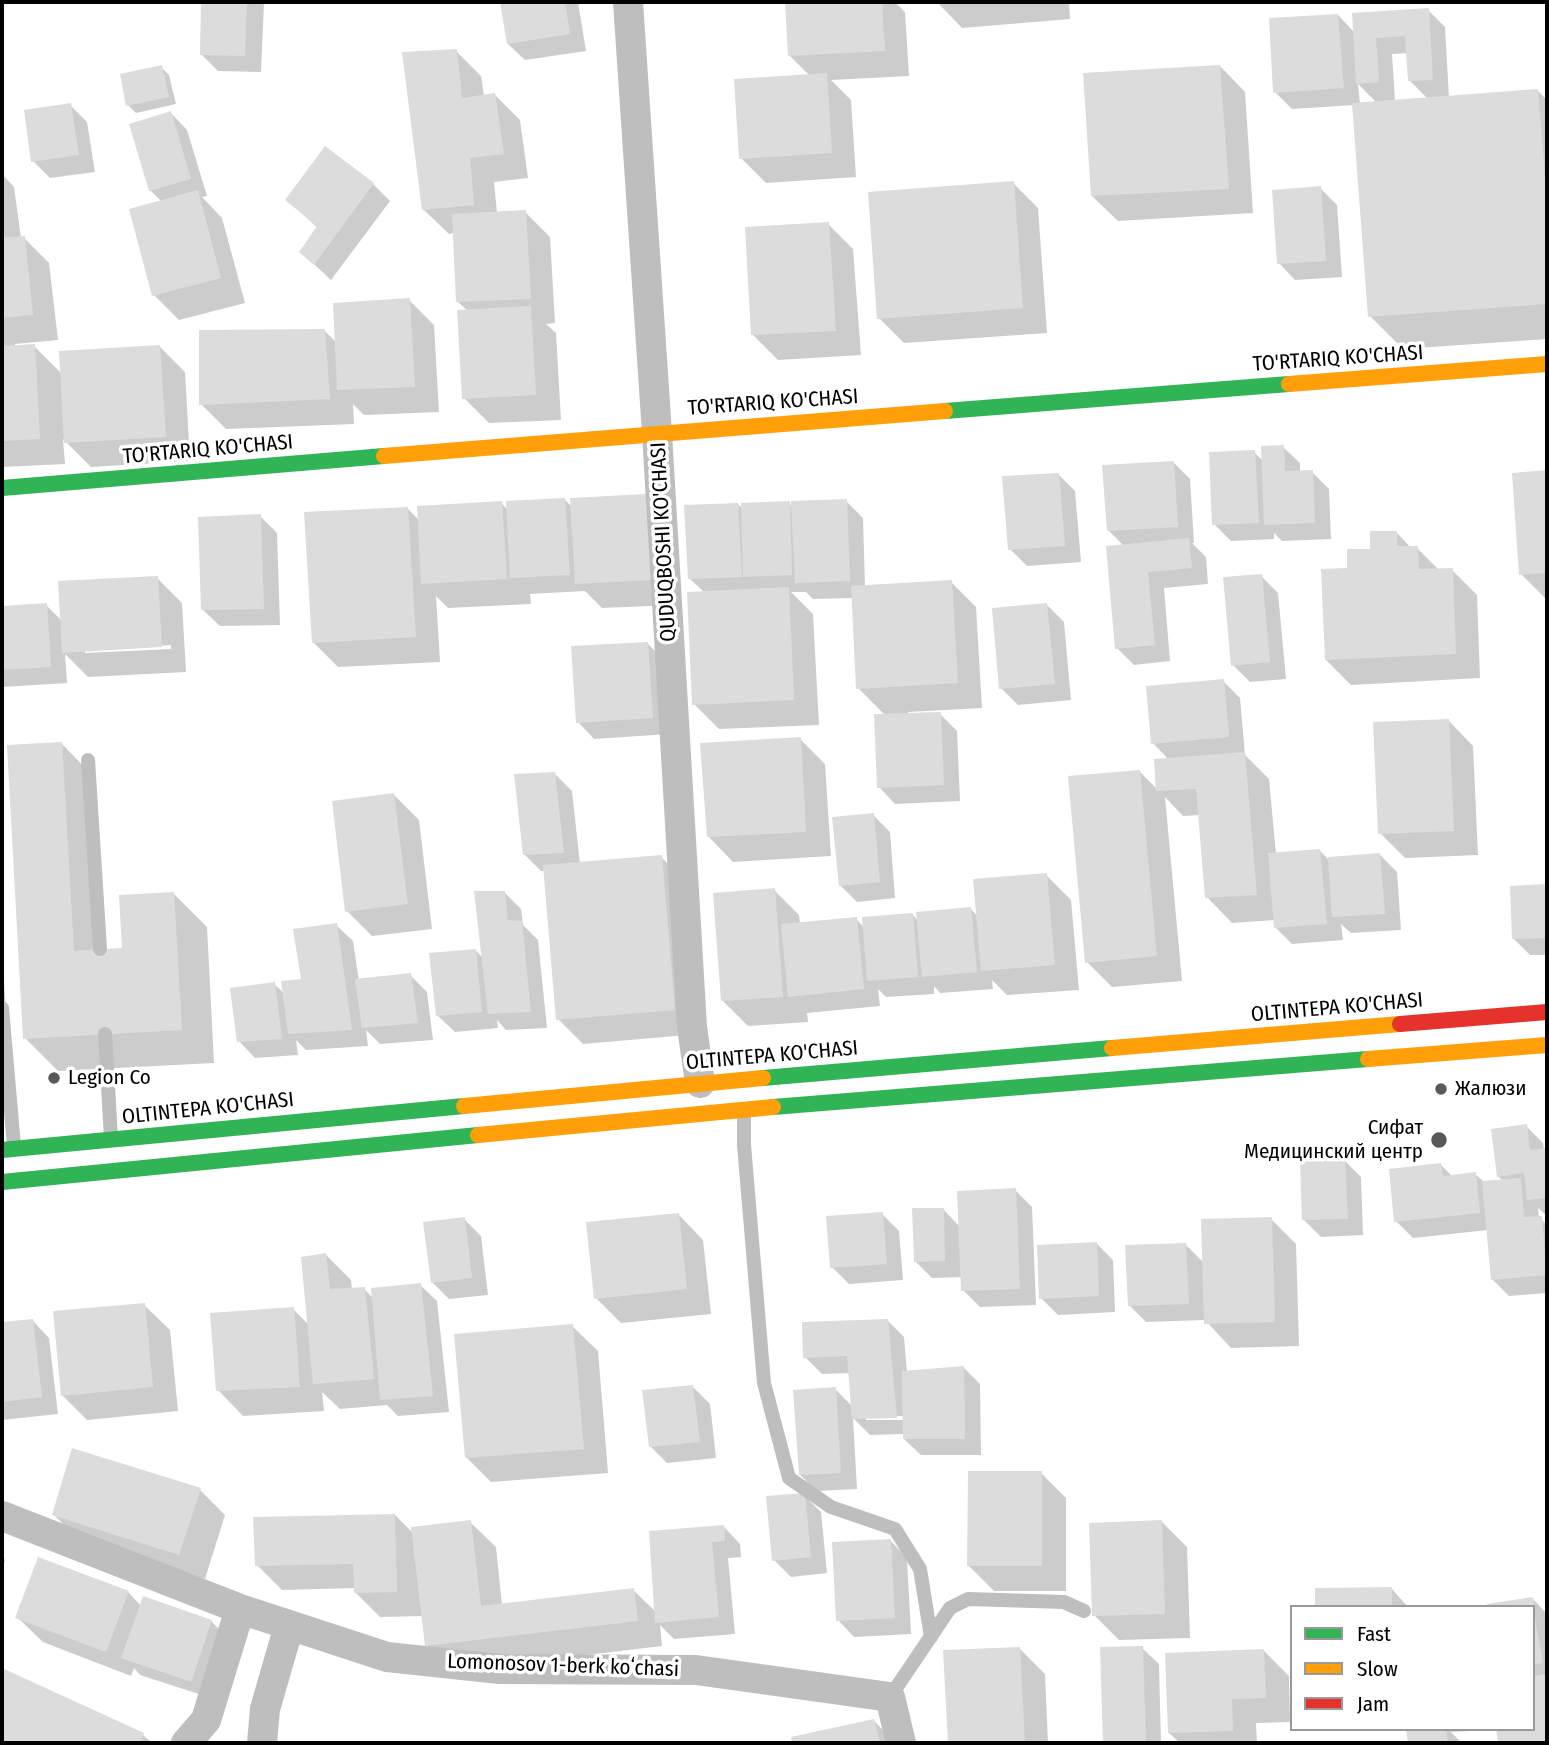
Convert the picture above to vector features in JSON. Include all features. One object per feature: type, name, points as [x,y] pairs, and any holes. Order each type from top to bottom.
[{"type":"main road","name":"TO'RTARIQ KO'CHASI","points":[[2,488],[657,433],[1547,364]]},
{"type":"main road","name":"OLTINTEPA KO'CHASI","points":[[8,1149],[700,1083],[1547,1012]]},
{"type":"main road","points":[[2,1182],[703,1113],[1547,1045]]},
{"type":"main road","points":[[700,1083],[703,1113]]},
{"type":"street","name":"QUDUQBOSHI KO'CHASI","points":[[628,2],[692,1027],[700,1083]]},
{"type":"street","name":"Lomonosov 1-berk koʻchasi","points":[[2,1516],[240,1609],[387,1657],[500,1669],[696,1670],[890,1697]]},
{"type":"street","points":[[186,1743],[206,1720],[240,1609]]},
{"type":"street","points":[[262,1743],[265,1709],[289,1626]]},
{"type":"street","points":[[890,1697],[901,1743]]},
{"type":"lane","points":[[88,760],[100,949]]},
{"type":"lane","points":[[2,1008],[8,1149]]},
{"type":"lane","points":[[105,1034],[111,1139]]},
{"type":"lane","points":[[744,1110],[744,1145],[764,1384],[789,1478],[831,1507],[895,1529],[920,1569],[930,1637]]},
{"type":"lane","points":[[890,1697],[950,1608],[968,1600],[1064,1602],[1084,1611]]},
{"type":"building","points":[[201,2],[247,2],[245,56],[200,55]]},
{"type":"building","points":[[500,2],[565,2],[570,34],[507,44]]},
{"type":"building","points":[[785,2],[882,2],[885,51],[788,56]]},
{"type":"building","points":[[1429,8],[1433,80],[1408,81],[1405,36],[1376,38],[1379,82],[1356,84],[1352,13]]},
{"type":"building","points":[[1338,14],[1344,88],[1273,93],[1269,18]]},
{"type":"building","points":[[457,49],[462,98],[495,93],[504,154],[470,158],[474,205],[422,210],[402,52]]},
{"type":"building","points":[[162,65],[169,97],[126,106],[120,74]]},
{"type":"building","points":[[1220,65],[1229,189],[1091,196],[1083,73]]},
{"type":"building","points":[[827,73],[832,153],[739,159],[734,79]]},
{"type":"building","points":[[1538,89],[1547,203],[1547,304],[1368,317],[1352,103]]},
{"type":"building","points":[[71,103],[79,155],[31,162],[24,110]]},
{"type":"building","points":[[171,111],[191,179],[149,191],[129,124]]},
{"type":"building","points":[[325,146],[374,183],[314,265],[299,252],[317,226],[285,200]]},
{"type":"building","points":[[1014,181],[1023,308],[877,319],[868,192]]},
{"type":"building","points":[[1321,186],[1326,261],[1277,264],[1272,190]]},
{"type":"building","points":[[198,190],[221,278],[152,296],[129,209]]},
{"type":"building","points":[[526,210],[531,299],[456,302],[452,214]]},
{"type":"building","points":[[829,222],[836,331],[751,335],[745,227]]},
{"type":"building","points":[[25,236],[33,315],[2,318],[2,238]]},
{"type":"building","points":[[410,298],[415,387],[337,390],[333,303]]},
{"type":"building","points":[[531,306],[536,395],[462,399],[457,310]]},
{"type":"building","points":[[325,329],[330,399],[199,405],[199,330]]},
{"type":"building","points":[[35,344],[40,439],[2,441],[2,346]]},
{"type":"building","points":[[160,345],[166,437],[64,443],[59,351]]},
{"type":"building","points":[[1284,445],[1285,471],[1313,470],[1315,523],[1264,525],[1261,446]]},
{"type":"building","points":[[1255,450],[1259,523],[1212,525],[1209,452]]},
{"type":"building","points":[[1174,461],[1178,527],[1107,531],[1102,465]]},
{"type":"building","points":[[1547,470],[1547,573],[1519,575],[1512,473]]},
{"type":"building","points":[[1059,473],[1065,546],[1008,550],[1002,476]]},
{"type":"building","points":[[646,494],[651,580],[575,584],[570,498]]},
{"type":"building","points":[[565,498],[570,575],[510,578],[506,501]]},
{"type":"building","points":[[847,499],[850,581],[795,583],[791,501]]},
{"type":"building","points":[[502,501],[507,579],[421,584],[417,506]]},
{"type":"building","points":[[790,501],[792,575],[743,577],[741,503]]},
{"type":"building","points":[[738,503],[742,577],[688,579],[684,505]]},
{"type":"building","points":[[408,507],[416,637],[312,643],[304,512]]},
{"type":"building","points":[[261,514],[264,609],[201,610],[198,517]]},
{"type":"building","points":[[1370,531],[1397,531],[1397,546],[1418,546],[1419,569],[1453,568],[1456,654],[1325,660],[1321,569],[1347,568],[1347,549],[1370,549]]},
{"type":"building","points":[[1189,538],[1192,568],[1148,572],[1155,645],[1115,649],[1106,546]]},
{"type":"building","points":[[1262,574],[1270,662],[1231,666],[1223,577]]},
{"type":"building","points":[[158,576],[162,647],[62,653],[58,581]]},
{"type":"building","points":[[952,580],[958,683],[856,689],[851,586]]},
{"type":"building","points":[[789,587],[794,700],[692,705],[687,592]]},
{"type":"building","points":[[47,603],[51,667],[2,670],[2,606]]},
{"type":"building","points":[[1047,603],[1055,684],[999,689],[992,608]]},
{"type":"building","points":[[648,642],[653,718],[576,723],[571,646]]},
{"type":"building","points":[[1224,679],[1229,737],[1151,744],[1146,686]]},
{"type":"building","points":[[941,712],[944,785],[877,788],[874,714]]},
{"type":"building","points":[[1449,719],[1454,831],[1378,834],[1373,722]]},
{"type":"building","points":[[801,737],[806,832],[707,837],[700,743]]},
{"type":"building","points":[[62,742],[74,951],[122,948],[119,895],[174,892],[182,1030],[23,1039],[7,745]]},
{"type":"building","points":[[1245,752],[1257,895],[1205,898],[1196,789],[1156,791],[1154,759]]},
{"type":"building","points":[[1140,770],[1157,956],[1085,963],[1068,776]]},
{"type":"building","points":[[555,772],[564,853],[523,855],[514,774]]},
{"type":"building","points":[[394,793],[408,904],[345,912],[332,801]]},
{"type":"building","points":[[874,813],[880,882],[839,886],[832,817]]},
{"type":"building","points":[[1320,849],[1327,924],[1274,928],[1268,853]]},
{"type":"building","points":[[1380,853],[1385,914],[1332,917],[1328,857]]},
{"type":"building","points":[[662,855],[675,1010],[556,1020],[543,865]]},
{"type":"building","points":[[1047,873],[1055,965],[981,971],[973,879]]},
{"type":"building","points":[[1547,884],[1547,938],[1512,939],[1510,886]]},
{"type":"building","points":[[775,888],[783,997],[721,1001],[713,893]]},
{"type":"building","points":[[474,891],[505,891],[508,920],[522,921],[531,1012],[488,1014]]},
{"type":"building","points":[[971,907],[977,972],[922,977],[916,912]]},
{"type":"building","points":[[913,913],[918,977],[867,981],[862,917]]},
{"type":"building","points":[[857,917],[864,989],[788,997],[781,924]]},
{"type":"building","points":[[337,923],[352,1030],[288,1034],[281,981],[301,979],[293,929]]},
{"type":"building","points":[[476,949],[482,1012],[436,1016],[429,953]]},
{"type":"building","points":[[411,973],[418,1023],[362,1028],[355,979]]},
{"type":"building","points":[[275,982],[282,1039],[237,1042],[230,988]]},
{"type":"building","points":[[1527,1124],[1530,1150],[1547,1148],[1547,1198],[1527,1200],[1524,1173],[1497,1177],[1491,1129]]},
{"type":"building","points":[[1345,1159],[1348,1219],[1302,1220],[1300,1161]]},
{"type":"building","points":[[1441,1163],[1443,1176],[1476,1172],[1480,1213],[1394,1222],[1389,1169]]},
{"type":"building","points":[[1521,1178],[1524,1217],[1542,1216],[1547,1275],[1491,1280],[1482,1181]]},
{"type":"building","points":[[1016,1188],[1020,1289],[961,1291],[957,1191]]},
{"type":"building","points":[[912,1208],[944,1208],[945,1261],[914,1262]]},
{"type":"building","points":[[883,1212],[887,1264],[830,1268],[826,1216]]},
{"type":"building","points":[[679,1213],[687,1289],[594,1299],[586,1222]]},
{"type":"building","points":[[465,1217],[472,1278],[431,1283],[423,1222]]},
{"type":"building","points":[[1272,1217],[1275,1322],[1204,1324],[1201,1219]]},
{"type":"building","points":[[1097,1242],[1099,1296],[1039,1299],[1037,1245]]},
{"type":"building","points":[[1186,1243],[1189,1304],[1128,1306],[1125,1245]]},
{"type":"building","points":[[326,1253],[330,1289],[365,1287],[374,1379],[313,1384],[301,1257]]},
{"type":"building","points":[[421,1283],[433,1396],[380,1400],[371,1288]]},
{"type":"building","points":[[145,1303],[153,1387],[61,1396],[53,1311]]},
{"type":"building","points":[[294,1307],[300,1387],[216,1391],[210,1313]]},
{"type":"building","points":[[33,1319],[42,1397],[2,1402],[2,1322]]},
{"type":"building","points":[[888,1319],[897,1418],[852,1419],[847,1356],[803,1358],[802,1322]]},
{"type":"building","points":[[573,1324],[584,1449],[465,1458],[454,1334]]},
{"type":"building","points":[[964,1366],[965,1439],[903,1439],[902,1371]]},
{"type":"building","points":[[693,1385],[700,1442],[649,1447],[642,1390]]},
{"type":"building","points":[[836,1387],[841,1473],[799,1475],[793,1390]]},
{"type":"building","points":[[72,1448],[201,1488],[179,1555],[52,1515]]},
{"type":"building","points":[[968,1471],[1042,1471],[1042,1566],[967,1566]]},
{"type":"building","points":[[805,1493],[811,1557],[772,1561],[766,1496]]},
{"type":"building","points":[[395,1514],[397,1592],[354,1593],[353,1564],[255,1566],[253,1517]]},
{"type":"building","points":[[471,1520],[481,1606],[634,1588],[638,1621],[425,1646],[411,1527]]},
{"type":"building","points":[[1162,1520],[1165,1614],[1092,1616],[1089,1523]]},
{"type":"building","points":[[724,1525],[725,1541],[712,1542],[719,1617],[655,1623],[649,1531]]},
{"type":"building","points":[[891,1539],[895,1618],[836,1621],[832,1542]]},
{"type":"building","points":[[38,1557],[129,1591],[106,1652],[15,1618]]},
{"type":"building","points":[[1392,1587],[1392,1605],[1315,1605],[1315,1588]]},
{"type":"building","points":[[143,1596],[212,1620],[191,1682],[121,1658]]},
{"type":"building","points":[[1533,1597],[1535,1605],[1487,1605]]},
{"type":"building","points":[[1535,1618],[1543,1663],[1535,1665]]},
{"type":"building","points":[[1143,1646],[1146,1743],[1103,1743],[1100,1647]]},
{"type":"building","points":[[1020,1647],[1025,1743],[948,1743],[943,1650]]},
{"type":"building","points":[[1264,1649],[1266,1698],[1232,1699],[1233,1731],[1168,1733],[1165,1653]]},
{"type":"building","points":[[2,1668],[144,1733],[140,1743],[2,1743]]},
{"type":"building","points":[[1547,1674],[1547,1743],[1498,1743],[1496,1731],[1535,1731],[1535,1676]]},
{"type":"building","points":[[874,1719],[880,1743],[792,1743],[791,1737]]},
{"type":"building","points":[[1406,1731],[1446,1731],[1448,1743],[1408,1743]]},
{"type":"traffic: fast","points":[[945,411],[1289,384]]},
{"type":"traffic: fast","points":[[2,488],[384,456]]},
{"type":"traffic: fast","points":[[763,1078],[1112,1048]]},
{"type":"traffic: fast","points":[[773,1107],[1368,1059]]},
{"type":"traffic: fast","points":[[2,1150],[464,1106]]},
{"type":"traffic: fast","points":[[2,1182],[478,1135]]},
{"type":"traffic: slow","points":[[1289,384],[1547,364]]},
{"type":"traffic: slow","points":[[384,456],[945,411]]},
{"type":"traffic: slow","points":[[1112,1048],[1400,1024]]},
{"type":"traffic: slow","points":[[1368,1059],[1547,1045]]},
{"type":"traffic: slow","points":[[464,1106],[763,1078]]},
{"type":"traffic: slow","points":[[478,1135],[773,1107]]},
{"type":"traffic: jam","points":[[1400,1024],[1547,1012]]},
{"type":"place","name":"Legion Co","points":[[54,1078]]},
{"type":"place","name":"Жалюзи","points":[[1441,1089]]},
{"type":"place","name":"Сифат Медицинский центр","points":[[1439,1140]]}]
